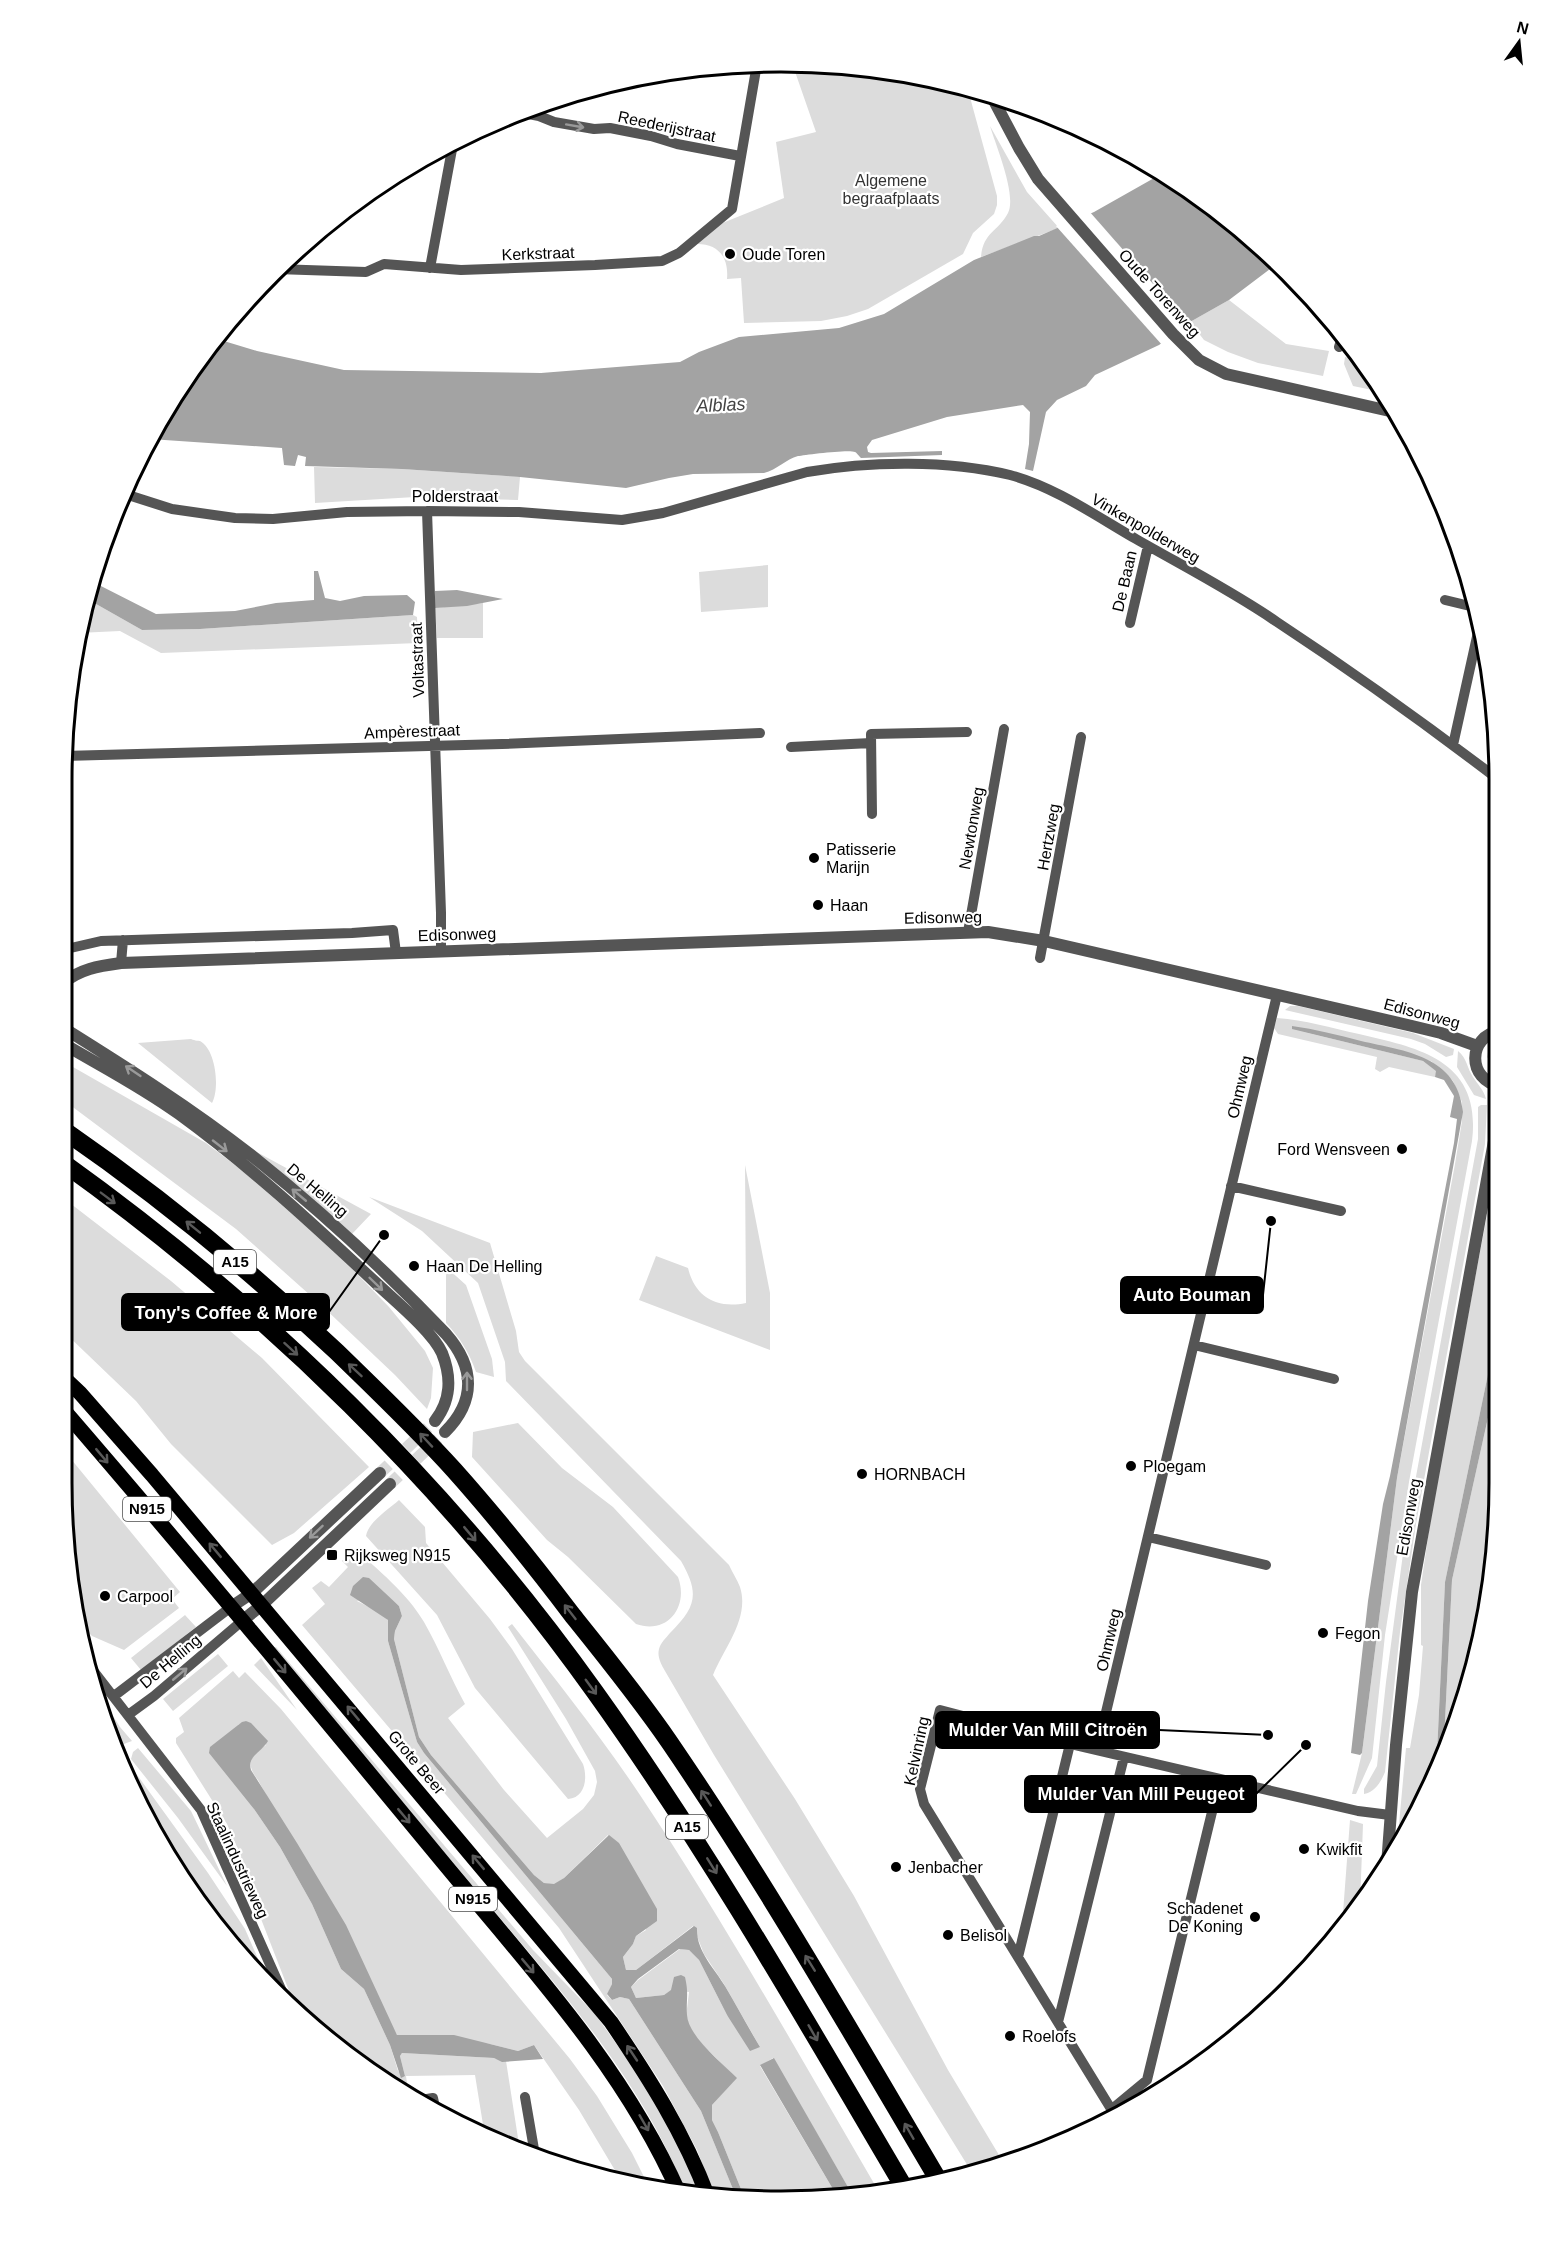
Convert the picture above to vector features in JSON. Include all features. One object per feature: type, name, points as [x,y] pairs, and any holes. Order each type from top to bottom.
[{"type":"highway","name":"A15","points":[[72,1136],[135,1181],[257,1280],[398,1410],[454,1470],[547,1582],[669,1742],[785,1921],[935,2174]]},
{"type":"highway","name":"A15","points":[[72,1170],[196,1266],[311,1367],[433,1489],[552,1634],[594,1690],[660,1786],[768,1956],[900,2180]]},
{"type":"main road","name":"Grote Beer","points":[[72,1385],[139,1459],[611,2022],[662,2098],[683,2138],[703,2186]]},
{"type":"main road","name":"N915","points":[[72,1420],[231,1607],[588,2039],[639,2114],[674,2183]]},
{"type":"street","name":"Kerkstraat","points":[[291,269],[366,272],[384,264],[430,268],[516,269],[663,261],[679,253],[732,208],[756,73]]},
{"type":"street","name":"Oude Torenweg","points":[[997,106],[1038,179],[1181,343],[1199,360],[1226,374],[1384,410]]},
{"type":"street","name":"Reederijstraat","points":[[537,116],[554,122],[594,129],[610,128],[740,156]]},
{"type":"street","points":[[430,268],[451,153]]},
{"type":"street","name":"Vinkenpolderweg","points":[[782,479],[830,468],[921,464],[972,467],[1013,476],[1048,489],[1147,549],[1276,621],[1489,772]]},
{"type":"street","name":"Polderstraat","points":[[132,496],[172,509],[235,518],[273,519],[347,512],[427,511],[519,512],[622,520],[663,513],[782,479]]},
{"type":"street","name":"Voltastraat","points":[[427,511],[441,952]]},
{"type":"street","name":"De Baan","points":[[1130,623],[1147,549]]},
{"type":"street","points":[[1445,600],[1467,605]]},
{"type":"street","points":[[1453,745],[1475,644]]},
{"type":"street","name":"Newtonweg","points":[[968,932],[1004,729]]},
{"type":"street","points":[[872,814],[871,734],[967,732]]},
{"type":"street","name":"Ampèrestraat","points":[[73,756],[435,746],[760,733]]},
{"type":"street","name":"Hertzweg","points":[[1040,958],[1081,737]]},
{"type":"street","points":[[791,747],[871,743]]},
{"type":"street","name":"Edisonweg","points":[[72,948],[101,941],[393,930],[396,953]]},
{"type":"street","name":"Edisonweg","points":[[72,978],[96,966],[121,963],[968,932],[1011,934],[1441,1033],[1477,1046]]},
{"type":"street","points":[[121,963],[123,940]]},
{"type":"street","name":"Ohmweg","points":[[1097,1750],[1277,995]]},
{"type":"street","name":"De Helling","points":[[72,1033],[126,1067],[250,1155],[362,1249],[446,1334],[456,1345],[466,1364],[468,1379],[462,1411],[445,1432]]},
{"type":"street","points":[[1489,1034],[1477,1046],[1474,1060],[1479,1073],[1489,1083]]},
{"type":"street","name":"De Helling","points":[[72,1049],[177,1113],[223,1149],[334,1243],[417,1322],[440,1350],[450,1382],[446,1404],[435,1421]]},
{"type":"street","name":"Edisonweg","points":[[1388,1847],[1412,1592],[1489,1168]]},
{"type":"street","points":[[1231,1186],[1341,1211]]},
{"type":"street","points":[[1194,1345],[1334,1379]]},
{"type":"street","name":"De Helling","points":[[114,1696],[252,1593],[380,1473]]},
{"type":"street","name":"De Helling","points":[[128,1714],[154,1696],[261,1605],[390,1484]]},
{"type":"street","points":[[1148,1537],[1266,1565]]},
{"type":"street","name":"Staalindustrieweg","points":[[100,1679],[201,1810],[277,1980]]},
{"type":"street","name":"Kelvinring","points":[[1111,2109],[924,1804],[920,1789],[940,1710],[1124,1757],[1358,1811],[1390,1815]]},
{"type":"street","points":[[1018,1957],[1070,1744]]},
{"type":"street","points":[[1058,2022],[1124,1757]]},
{"type":"street","name":"Kelvinring","points":[[1126,2101],[1147,2080],[1220,1779]]},
{"type":"street","points":[[525,2097],[533,2146]]},
{"type":"green space","name":"Algemene begraafplaats","points":[[795,73],[873,78],[970,98],[997,196],[994,214],[973,233],[963,254],[868,309],[821,321],[744,323],[741,278],[727,279],[726,264],[720,252],[710,246],[695,244],[720,224],[784,198],[776,142],[816,132]]},
{"type":"green space","points":[[990,126],[1027,192],[1059,228],[981,257],[985,242],[1004,219],[1010,205],[1008,183]]},
{"type":"green space","points":[[1229,300],[1286,344],[1329,351],[1323,376],[1258,363],[1204,340],[1190,322]]},
{"type":"green space","points":[[1345,357],[1349,358],[1372,390],[1353,386],[1344,364]]},
{"type":"green space","points":[[314,467],[402,469],[520,477],[518,500],[415,497],[315,503]]},
{"type":"green space","points":[[768,565],[768,607],[701,612],[699,572]]},
{"type":"green space","points":[[95,603],[142,630],[200,629],[413,615],[417,617],[418,643],[161,653],[120,631],[88,633]]},
{"type":"green space","points":[[483,603],[483,638],[437,638],[435,608]]},
{"type":"green space","points":[[1290,1006],[1413,1033],[1454,1049],[1453,1055],[1446,1057],[1425,1044],[1411,1039],[1285,1010]]},
{"type":"green space","points":[[1277,1018],[1308,1022],[1381,1039],[1424,1053],[1442,1062],[1456,1075],[1467,1092],[1472,1114],[1472,1141],[1409,1482],[1385,1635],[1372,1758],[1356,1794],[1352,1794],[1362,1753],[1397,1478],[1455,1164],[1462,1121],[1462,1102],[1453,1081],[1431,1061],[1292,1029],[1423,1061],[1437,1071],[1435,1077],[1389,1067],[1380,1072],[1375,1069],[1377,1057],[1278,1034],[1274,1028]]},
{"type":"green space","points":[[191,1039],[205,1045],[213,1060],[216,1089],[212,1103],[138,1043]]},
{"type":"green space","points":[[1458,1051],[1486,1099],[1474,1095],[1457,1067]]},
{"type":"green space","points":[[72,1067],[206,1143],[239,1168],[334,1250],[389,1307],[425,1351],[433,1368],[431,1398],[427,1409],[395,1375],[320,1304],[236,1229],[72,1106]]},
{"type":"green space","points":[[1487,1105],[1485,1144],[1416,1524],[1400,1632],[1385,1772],[1377,1786],[1364,1794],[1364,1789],[1377,1766],[1406,1531],[1478,1139],[1478,1107]]},
{"type":"green space","points":[[244,1145],[371,1214],[352,1234]]},
{"type":"green space","points":[[745,1165],[770,1293],[770,1350],[639,1300],[656,1256],[688,1268],[696,1287],[708,1299],[725,1304],[746,1303]]},
{"type":"green space","points":[[369,1197],[490,1243],[516,1331],[519,1352],[525,1361],[729,1565],[740,1587],[742,1610],[713,1675],[795,1799],[854,1896],[948,2070],[999,2156],[968,2166],[714,1755],[662,1666],[659,1655],[660,1647],[679,1624],[692,1600],[691,1583],[681,1561],[506,1381],[505,1362],[478,1283],[422,1231]]},
{"type":"green space","points":[[72,1205],[171,1281],[262,1358],[369,1467],[294,1533],[272,1545],[171,1444],[136,1401],[72,1340]]},
{"type":"green space","points":[[1489,1205],[1489,1369],[1445,1582],[1437,1748],[1399,1828],[1406,1748],[1410,1748],[1419,1695],[1423,1646],[1421,1645],[1421,1585],[1435,1490]]},
{"type":"green space","points":[[446,1267],[466,1285],[492,1359],[494,1377],[476,1372],[464,1346],[446,1323]]},
{"type":"green space","points":[[1489,1413],[1489,1482],[1483,1575],[1465,1666],[1445,1727],[1452,1580]]},
{"type":"green space","points":[[518,1423],[562,1468],[613,1507],[678,1577],[681,1598],[673,1616],[666,1622],[647,1626],[636,1624],[568,1557],[547,1540],[472,1457],[473,1432]]},
{"type":"green space","points":[[72,1460],[180,1592],[172,1599],[179,1608],[124,1650],[89,1633],[78,1575]]},
{"type":"green space","points":[[399,1500],[425,1527],[426,1543],[490,1619],[512,1649],[583,1764],[584,1786],[574,1798],[568,1799],[475,1688],[437,1615],[366,1536],[375,1521]]},
{"type":"green space","points":[[354,1548],[392,1582],[417,1611],[465,1704],[448,1718],[504,1790],[547,1838],[583,1809],[594,1795],[597,1782],[595,1771],[566,1719],[508,1627],[512,1624],[640,1795],[762,1991],[875,2185],[848,2187],[773,2058],[760,2066],[833,2189],[780,2191],[741,2189],[712,2120],[712,2105],[736,2078],[693,2035],[686,2017],[689,1992],[672,1990],[664,1995],[636,1998],[631,1987],[680,1949],[689,1950],[699,1960],[727,2015],[760,2047],[704,1954],[693,1926],[636,1970],[626,1970],[623,1957],[636,1936],[646,1930],[608,1835],[554,1885],[544,1883],[534,1875],[431,1755],[419,1737],[394,1639],[402,1616],[399,1606],[384,1593],[357,1601],[381,1613],[388,1620],[388,1641],[417,1742],[424,1753],[612,1979],[607,1995],[612,2000],[620,1997],[629,1999],[701,2111],[733,2189],[711,2187],[697,2150],[663,2086],[559,1928],[302,1625],[325,1604],[312,1588],[321,1581],[329,1587],[348,1567],[342,1561]]},
{"type":"green space","points":[[185,1615],[196,1627],[141,1670],[131,1658]]},
{"type":"green space","points":[[276,1647],[533,1950],[595,2014],[640,2077],[680,2146],[698,2186],[682,2184],[648,2114],[598,2039],[570,2003],[272,1649]]},
{"type":"green space","points":[[218,1654],[228,1666],[173,1711],[163,1699]]},
{"type":"green space","points":[[261,1658],[297,1710],[254,1665]]},
{"type":"green space","points":[[233,1671],[239,1678],[245,1672],[281,1709],[570,2059],[597,2096],[644,2177],[615,2171],[579,2110],[534,2045],[518,2051],[490,2044],[397,2035],[252,1769],[253,1757],[266,1745],[246,1721],[238,1725],[254,1809],[280,1847],[312,1904],[341,1969],[364,1989],[390,2045],[398,2071],[405,2076],[400,2056],[402,2053],[494,2058],[506,2061],[518,2140],[483,2125],[475,2075],[406,2076],[406,2084],[349,2045],[290,1992],[227,1824],[176,1743],[176,1738],[184,1732],[179,1718]]},
{"type":"green space","points":[[111,1713],[120,1727],[132,1741],[123,1744]]},
{"type":"green space","points":[[138,1748],[191,1811],[227,1886],[178,1818],[131,1759],[133,1752]]},
{"type":"green space","points":[[133,1769],[208,1873],[245,1929],[259,1962],[218,1914],[191,1876],[167,1837]]},
{"type":"green space","points":[[1350,1820],[1363,1824],[1361,1889],[1343,1914]]},
{"type":"water","name":"Alblas","points":[[1153,178],[1212,218],[1270,269],[1229,300],[1190,322],[1159,345],[1095,375],[1086,386],[1057,400],[1046,412],[1033,471],[1025,469],[1029,444],[1030,412],[1023,405],[947,417],[872,440],[867,447],[868,452],[871,453],[942,451],[942,455],[861,458],[856,452],[851,451],[827,452],[798,456],[764,473],[693,474],[626,488],[520,477],[402,469],[305,466],[306,457],[298,455],[295,466],[284,465],[282,448],[160,440],[191,387],[225,341],[257,351],[344,370],[541,373],[680,362],[739,337],[839,328],[884,314],[974,260],[1039,236],[1094,212]]},
{"type":"water","points":[[314,571],[318,571],[325,598],[340,601],[364,596],[407,595],[415,602],[413,615],[200,629],[142,630],[95,603],[100,585],[156,614],[235,611],[276,603],[314,600]]},
{"type":"water","points":[[457,590],[503,599],[467,606],[435,608],[435,591]]},
{"type":"water","points":[[1292,1026],[1395,1048],[1427,1059],[1451,1079],[1459,1093],[1463,1112],[1397,1478],[1360,1755],[1351,1753],[1368,1601],[1383,1504],[1457,1119],[1450,1117],[1454,1096],[1444,1080],[1435,1077],[1436,1071],[1423,1061],[1292,1029]]},
{"type":"water","points":[[1489,1369],[1489,1413],[1452,1580],[1445,1727],[1437,1748],[1445,1582]]},
{"type":"water","points":[[363,1577],[369,1578],[399,1606],[402,1616],[394,1639],[419,1737],[431,1755],[534,1875],[544,1883],[554,1884],[564,1878],[609,1835],[619,1843],[657,1909],[657,1921],[636,1936],[623,1957],[626,1970],[636,1970],[694,1926],[697,1928],[699,1944],[703,1952],[760,2047],[750,2051],[727,2015],[699,1960],[689,1950],[679,1949],[638,1979],[631,1987],[636,1998],[664,1995],[671,1990],[674,1977],[681,1975],[685,1977],[687,2015],[693,2032],[737,2078],[712,2105],[712,2120],[741,2189],[733,2189],[701,2111],[629,1999],[620,1997],[612,2000],[607,1994],[612,1979],[424,1753],[417,1742],[388,1641],[388,1620],[350,1595],[353,1586]]},
{"type":"water","points":[[246,1721],[251,1723],[268,1741],[251,1761],[251,1770],[346,1925],[397,2035],[454,2035],[518,2051],[534,2045],[543,2059],[502,2062],[494,2058],[402,2053],[400,2056],[405,2076],[401,2078],[390,2045],[364,1989],[341,1969],[312,1904],[280,1847],[254,1809],[209,1753],[210,1747]]},
{"type":"water","points":[[774,2058],[848,2187],[833,2189],[760,2065]]},
{"type":"pier","points":[[1089,211],[1190,326],[1163,346],[1056,226]]},
{"type":"tunnel","points":[[380,1473],[435,1421]]},
{"type":"tunnel","points":[[390,1484],[445,1432]]},
{"type":"place","name":"Oude Toren","points":[[730,254]]},
{"type":"place","name":"Patisserie Marijn","points":[[814,858]]},
{"type":"place","name":"Haan","points":[[818,905]]},
{"type":"place","name":"Ford Wensveen","points":[[1402,1149]]},
{"type":"place","name":"Auto Bouman","points":[[1271,1221]]},
{"type":"place","name":"Tony's Coffee & More","points":[[384,1235]]},
{"type":"place","name":"Haan De Helling","points":[[414,1266]]},
{"type":"place","name":"Ploegam","points":[[1131,1466]]},
{"type":"place","name":"HORNBACH","points":[[862,1474]]},
{"type":"place","name":"Rijksweg N915","points":[[332,1555]]},
{"type":"place","name":"Carpool","points":[[105,1596]]},
{"type":"place","name":"Fegon","points":[[1323,1633]]},
{"type":"place","name":"Mulder Van Mill Citroën","points":[[1268,1735]]},
{"type":"place","name":"Mulder Van Mill Peugeot","points":[[1306,1745]]},
{"type":"place","name":"Kwikfit","points":[[1304,1849]]},
{"type":"place","name":"Jenbacher","points":[[896,1867]]},
{"type":"place","name":"Schadenet De Koning","points":[[1255,1917]]},
{"type":"place","name":"Belisol","points":[[948,1935]]},
{"type":"place","name":"Roelofs","points":[[1010,2036]]}]
